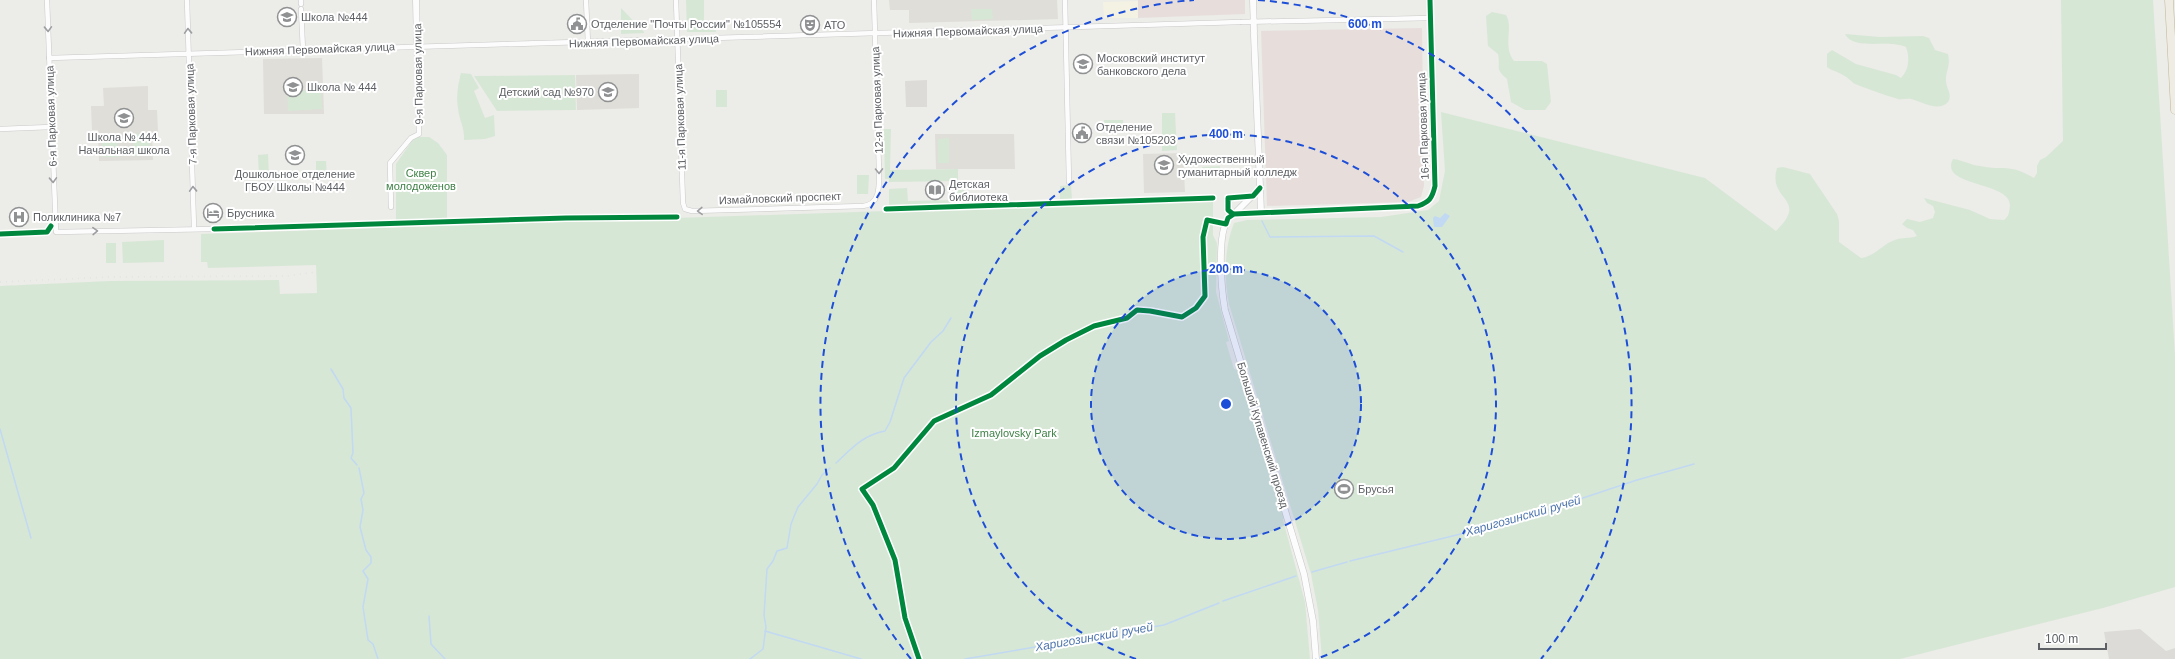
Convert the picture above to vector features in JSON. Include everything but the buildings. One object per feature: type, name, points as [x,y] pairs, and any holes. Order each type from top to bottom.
[{"type":"highway","points":[[2169,0],[2175,110]]},
{"type":"main road","name":"9-я Парковая улица","points":[[416,0],[417,46]]},
{"type":"main road","points":[[1234,214],[1261,212],[1253,0]]},
{"type":"main road","name":"16-я Парковая улица","points":[[1261,212],[1418,206],[1428,202],[1433,197],[1435,186],[1430,0]]},
{"type":"main road","name":"Большой Купавенский проезд","points":[[1260,188],[1228,218],[1224,230],[1221,256],[1221,291],[1225,310],[1304,574],[1313,622],[1316,659]]},
{"type":"street","name":"6-я Парковая улица","points":[[47,0],[56,232],[194,228]]},
{"type":"street","name":"7-я Парковая улица","points":[[187,0],[194,228]]},
{"type":"street","points":[[586,0],[588,43]]},
{"type":"street","name":"11-я Парковая улица","points":[[676,0],[683,203],[685,209]]},
{"type":"street","name":"12-я Парковая улица","points":[[874,0],[879,186],[875,200]]},
{"type":"street","points":[[1064,0],[1069,182]]},
{"type":"street","points":[[301,4],[303,50]]},
{"type":"street","name":"Нижняя Первомайская улица","points":[[49,58],[417,46],[678,41],[1241,22],[1430,18]]},
{"type":"street","name":"9-я Парковая улица","points":[[391,207],[390,163],[411,138],[419,134],[417,46]]},
{"type":"street","points":[[0,129],[51,127]]},
{"type":"street","name":"Измайловский проспект","points":[[685,209],[692,211],[863,206],[868,205],[875,200]]},
{"type":"street","points":[[194,228],[214,229]]},
{"type":"shaded area","points":[[889,0],[1057,0],[1058,19],[909,23],[909,10],[890,10]]},
{"type":"shaded area","points":[[1138,0],[1245,0],[1245,14],[1138,18]]},
{"type":"shaded area","points":[[1138,1],[1138,18],[1104,18],[1103,2]]},
{"type":"shaded area","points":[[1422,28],[1424,186],[1421,197],[1408,202],[1267,206],[1261,31]]},
{"type":"shaded area","name":"Школа № 444","points":[[322,58],[324,114],[264,114],[263,59]]},
{"type":"shaded area","name":"Детский сад №970","points":[[639,74],[639,108],[577,110],[576,75]]},
{"type":"shaded area","points":[[927,80],[927,107],[906,107],[905,81]]},
{"type":"shaded area","name":"Школа № 444. Начальная школа","points":[[148,86],[148,110],[157,110],[158,132],[152,133],[153,160],[99,161],[98,130],[92,130],[91,106],[104,106],[103,88]]},
{"type":"shaded area","points":[[935,134],[1014,134],[1015,169],[936,169]]},
{"type":"shaded area","name":"Художественный гуманитарный колледж","points":[[1183,153],[1185,192],[1144,193],[1143,154]]},
{"type":"shaded area","points":[[2140,629],[2166,651],[2175,648],[2175,659],[2109,659],[2104,632]]},
{"type":"green space","points":[[686,0],[704,0],[704,23],[715,23],[716,32],[687,32]]},
{"type":"green space","points":[[2061,0],[2153,0],[2175,355],[2175,587],[2103,608],[1900,659],[1322,659],[1318,610],[1311,574],[1229,304],[1226,284],[1226,263],[1228,243],[1234,223],[1247,220],[1381,217],[1428,210],[1439,201],[1445,171],[1441,112],[1705,178],[1776,231],[1785,220],[1789,212],[1789,205],[1777,187],[1775,179],[1777,168],[1783,167],[1810,174],[1837,214],[1839,221],[1839,242],[1861,258],[1871,255],[1886,244],[1895,240],[1917,236],[1913,230],[1902,224],[1907,219],[1920,222],[1933,218],[1935,212],[1933,206],[1927,203],[1924,198],[1970,210],[1990,219],[2004,220],[2008,216],[2010,206],[2008,198],[2000,192],[1965,180],[1956,175],[1951,168],[1953,159],[1976,165],[2018,170],[2034,178],[2037,173],[2037,166],[2040,160],[2046,157],[2063,141]]},
{"type":"green space","points":[[621,8],[644,32],[644,33],[621,34]]},
{"type":"green space","points":[[971,9],[992,9],[993,19],[972,20]]},
{"type":"green space","points":[[1492,12],[1506,15],[1509,25],[1509,49],[1514,61],[1542,61],[1547,64],[1551,102],[1545,110],[1525,110],[1511,102],[1507,79],[1499,70],[1498,54],[1488,46],[1486,16]]},
{"type":"green space","points":[[1845,34],[1880,37],[1923,36],[1929,38],[1935,50],[1948,54],[1949,62],[1946,84],[1950,97],[1948,102],[1944,105],[1935,106],[1911,99],[1898,99],[1855,84],[1845,76],[1827,67],[1827,54],[1832,50],[1856,64],[1896,75],[1901,78],[1904,75],[1908,60],[1906,47],[1890,44],[1855,42],[1849,39]]},
{"type":"green space","points":[[461,73],[471,74],[479,88],[474,91],[485,118],[494,115],[495,136],[485,139],[464,140],[464,132],[457,99]]},
{"type":"green space","points":[[575,75],[576,110],[497,111],[474,76]]},
{"type":"green space","points":[[321,90],[322,109],[288,111],[287,91]]},
{"type":"green space","points":[[716,90],[727,90],[727,107],[716,107]]},
{"type":"green space","points":[[1162,113],[1175,113],[1177,150],[1162,151]]},
{"type":"green space","points":[[1104,120],[1123,120],[1124,130],[1104,131]]},
{"type":"green space","points":[[884,129],[891,129],[890,170],[958,169],[958,181],[889,182],[889,179],[885,179]]},
{"type":"green space","points":[[149,133],[150,155],[134,156],[133,134]]},
{"type":"green space","points":[[117,134],[118,157],[102,157],[102,135]]},
{"type":"green space","name":"Сквер молодоженов","points":[[418,137],[429,137],[438,143],[447,155],[447,221],[396,222],[396,164],[412,141]]},
{"type":"green space","points":[[949,138],[949,163],[938,163],[938,139]]},
{"type":"green space","points":[[268,154],[269,178],[259,178],[258,155]]},
{"type":"green space","points":[[316,161],[326,161],[327,180],[316,180]]},
{"type":"green space","points":[[1220,166],[1220,177],[1202,177],[1202,167]]},
{"type":"green space","points":[[857,175],[869,175],[868,194],[857,194]]},
{"type":"green space","points":[[1071,185],[1072,200],[1060,201],[1060,186]]},
{"type":"green space","points":[[907,188],[908,201],[958,200],[957,190],[964,190],[965,204],[889,205],[889,189]]},
{"type":"green space","name":"Izmaylovsky Park","points":[[1213,200],[1213,235],[1217,243],[1216,292],[1229,341],[1226,342],[1234,369],[1237,370],[1244,389],[1284,516],[1283,520],[1305,602],[1310,659],[0,659],[0,286],[110,281],[279,280],[280,294],[317,293],[316,265],[208,268],[207,262],[201,262],[201,234]]},
{"type":"green space","points":[[164,240],[164,262],[123,263],[122,242]]},
{"type":"green space","points":[[106,243],[116,243],[116,263],[106,263]]},
{"type":"water","points":[[1445,213],[1450,216],[1442,227],[1434,227],[1433,218],[1435,216],[1440,218]]},
{"type":"waterway","points":[[1262,221],[1270,237],[1374,236],[1403,252]]},
{"type":"waterway","points":[[836,463],[864,439],[885,431],[890,422],[904,378],[931,342],[943,331],[951,318]]},
{"type":"waterway","points":[[331,369],[343,389],[344,398],[351,408],[353,453],[351,458],[357,465]]},
{"type":"waterway","points":[[0,429],[31,538]]},
{"type":"waterway","name":"Харигозинский ручей","points":[[1350,561],[1514,521],[1637,480],[1694,464]]},
{"type":"waterway","points":[[359,468],[364,493],[361,499],[363,510],[360,527],[366,550],[371,557],[371,563],[363,571],[368,579],[363,607],[368,640],[373,644],[378,659]]},
{"type":"waterway","points":[[750,659],[763,649],[766,627],[764,615],[767,569],[773,561],[777,551],[787,548],[791,524],[798,507],[817,484],[822,475],[830,468]]},
{"type":"waterway","name":"Харигозинский ручей","points":[[1312,572],[1347,562]]},
{"type":"waterway","name":"Харигозинский ручей","points":[[1223,601],[1296,576]]},
{"type":"waterway","name":"Харигозинский ручей","points":[[965,659],[1164,625],[1219,603]]},
{"type":"waterway","points":[[429,616],[431,644],[445,659]]},
{"type":"waterway","name":"Харигозинский ручей","points":[[765,631],[861,659]]},
{"type":"railway","points":[[0,282],[110,277],[287,276],[316,272]]},
{"type":"cycle path","points":[[919,659],[905,618],[895,560],[873,505],[862,489],[894,468],[934,421],[991,395],[1040,356],[1066,340],[1094,326],[1127,318],[1137,310],[1182,317],[1196,308],[1205,296],[1203,237],[1207,220],[1226,224],[1228,218],[1234,214],[1418,206],[1425,203],[1433,194],[1435,186],[1430,0]]},
{"type":"cycle path","points":[[1233,214],[1228,210],[1228,198],[1253,196],[1260,188]]},
{"type":"cycle path","points":[[886,209],[1213,198]]},
{"type":"cycle path","points":[[214,229],[566,218],[677,217]]},
{"type":"cycle path","points":[[0,234],[47,232],[51,226]]},
{"type":"place","name":"Школа №444","points":[[287,17]]},
{"type":"place","name":"Отделение \"Почты России\" №105554","points":[[577,24]]},
{"type":"place","name":"АТО","points":[[810,25]]},
{"type":"place","name":"Московский институт банковского дела","points":[[1083,64]]},
{"type":"place","name":"Школа № 444","points":[[293,87]]},
{"type":"place","name":"Детский сад №970","points":[[608,92]]},
{"type":"place","name":"Школа № 444. Начальная школа","points":[[124,118]]},
{"type":"place","name":"Отделение связи №105203","points":[[1082,133]]},
{"type":"place","name":"Дошкольное отделение ГБОУ Школы №444","points":[[295,155]]},
{"type":"place","name":"Художественный гуманитарный колледж","points":[[1164,165]]},
{"type":"place","name":"Детская библиотека","points":[[935,190]]},
{"type":"place","name":"Брусника","points":[[213,213]]},
{"type":"place","name":"Поликлиника №7","points":[[19,217]]},
{"type":"place","name":"Брусья","points":[[1344,489]]}]
